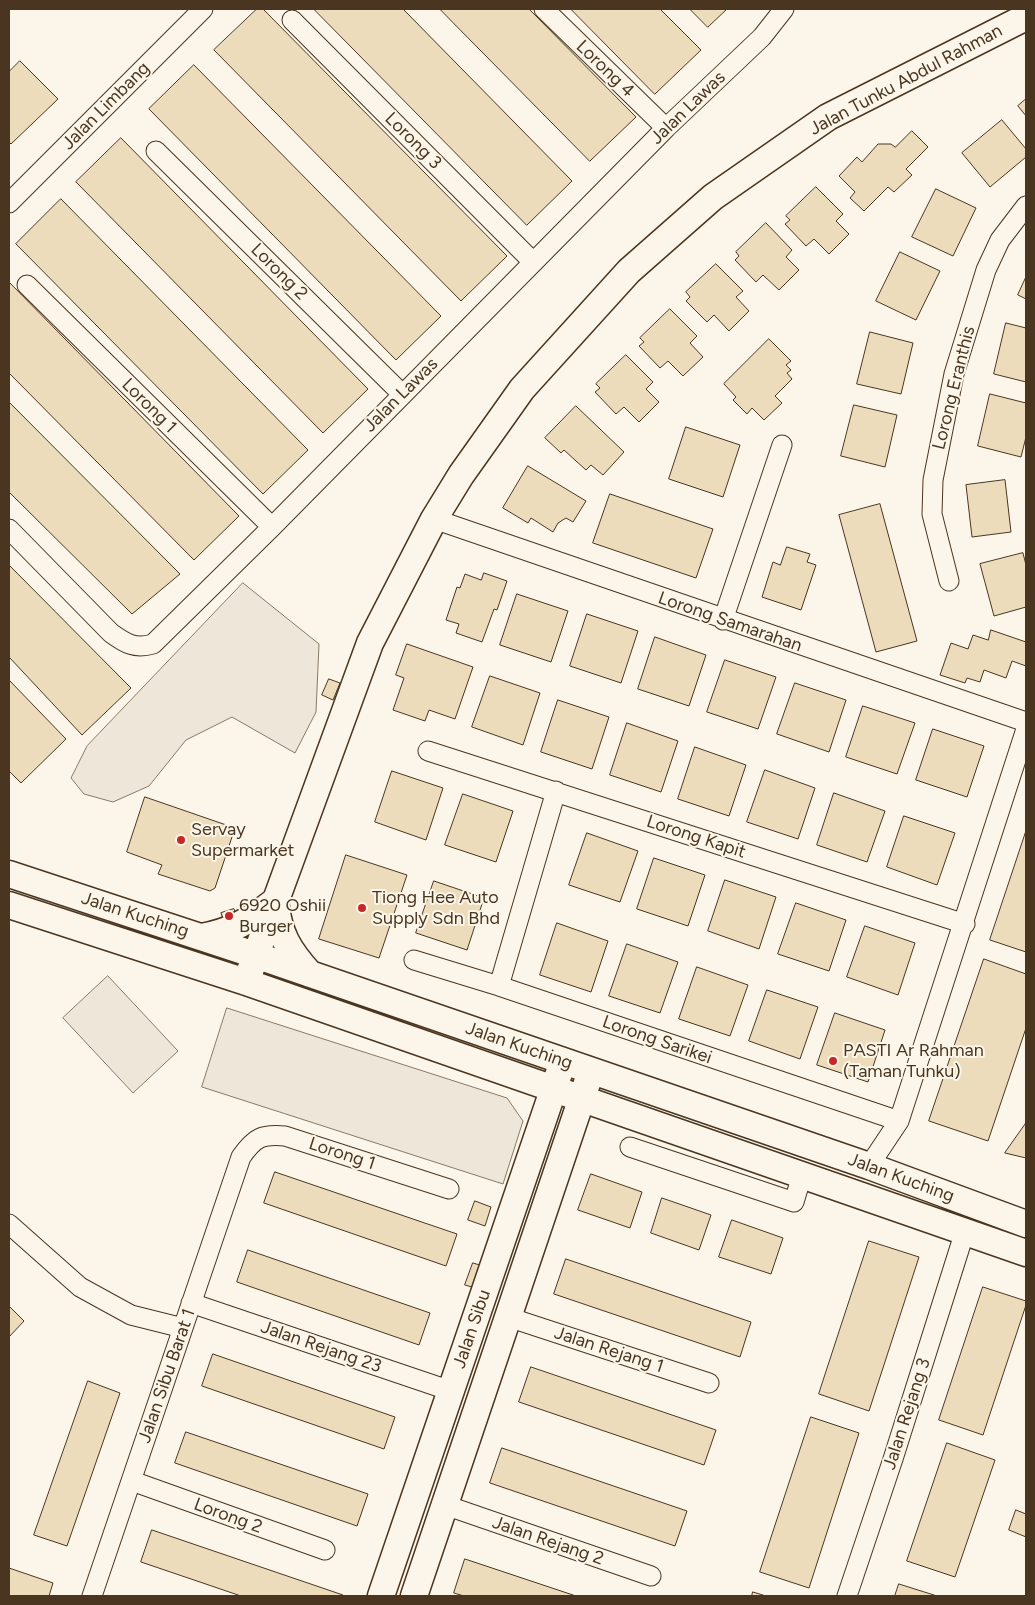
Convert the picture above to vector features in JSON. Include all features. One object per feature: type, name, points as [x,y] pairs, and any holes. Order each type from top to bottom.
[{"type":"street","name":"Jalan Limbang","points":[[9,202],[203,9]]},
{"type":"street","name":"Lorong 4","points":[[544,9],[666,128]]},
{"type":"street","name":"Jalan Lawas","points":[[9,529],[111,633],[125,644],[140,647],[153,644],[272,527],[666,128],[762,37],[784,9]]},
{"type":"street","name":"Jalan Tunku Abdul Rahman","points":[[246,982],[370,643],[434,519],[461,475],[522,389],[629,271],[713,197],[828,117],[1026,17]]},
{"type":"street","name":"Lorong 3","points":[[292,20],[533,262]]},
{"type":"street","name":"Lorong 2","points":[[156,151],[402,394]]},
{"type":"street","name":"Lorong Eranthis","points":[[949,582],[932,514],[933,480],[954,374],[986,270],[1000,240],[1026,206]]},
{"type":"street","name":"Lorong 1","points":[[27,285],[272,527]]},
{"type":"street","points":[[723,620],[782,445]]},
{"type":"street","name":"Lorong Samarahan","points":[[434,519],[723,620],[1026,722]]},
{"type":"street","points":[[868,1166],[899,1121],[965,924],[1026,729]]},
{"type":"street","name":"Lorong Kapit","points":[[428,751],[965,924]]},
{"type":"street","points":[[499,986],[556,791]]},
{"type":"street","name":"Jalan Kuching","points":[[9,874],[255,955],[868,1166],[1026,1224]]},
{"type":"street","points":[[201,937],[222,934],[241,926],[275,901],[278,924],[286,944],[310,974]]},
{"type":"street","name":"Jalan Kuching","points":[[9,904],[246,982],[1026,1253]]},
{"type":"street","name":"Lorong Sarikei","points":[[414,960],[499,986],[899,1121]]},
{"type":"street","name":"Jalan Sibu","points":[[381,1596],[563,1061]]},
{"type":"street","name":"Jalan Sibu","points":[[414,1596],[592,1071]]},
{"type":"street","name":"Lorong 1","points":[[241,1156],[257,1138],[269,1135],[285,1136],[450,1189]]},
{"type":"street","points":[[630,1147],[794,1202],[802,1175]]},
{"type":"street","name":"Jalan Sibu Barat 1","points":[[92,1596],[241,1156]]},
{"type":"street","points":[[9,1224],[80,1287],[131,1315],[183,1328]]},
{"type":"street","name":"Jalan Rejang 3","points":[[847,1596],[965,1231]]},
{"type":"street","name":"Jalan Rejang 23","points":[[191,1303],[451,1391]]},
{"type":"street","name":"Jalan Rejang 1","points":[[508,1317],[709,1383]]},
{"type":"street","name":"Lorong 2","points":[[132,1481],[325,1550]]},
{"type":"street","name":"Jalan Rejang 2","points":[[445,1505],[651,1576]]},
{"type":"street","points":[[398,1549],[427,1558]]},
{"type":"shaded area","points":[[243,583],[319,644],[316,712],[295,753],[232,717],[186,740],[149,786],[113,802],[84,794],[71,778],[87,746]]},
{"type":"shaded area","points":[[108,976],[178,1051],[133,1093],[63,1018]]},
{"type":"shaded area","points":[[227,1008],[507,1098],[523,1121],[503,1184],[202,1087]]},
{"type":"building","points":[[257,9],[263,9],[507,256],[461,301],[214,50]]},
{"type":"building","points":[[314,9],[403,9],[572,181],[527,225]]},
{"type":"building","points":[[440,9],[529,9],[636,117],[590,161]]},
{"type":"building","points":[[571,9],[660,9],[701,50],[655,94]]},
{"type":"building","points":[[690,9],[727,9],[708,27]]},
{"type":"building","points":[[20,61],[58,99],[11,144],[9,142],[9,72]]},
{"type":"building","points":[[194,65],[441,316],[396,360],[149,109]]},
{"type":"building","points":[[1026,99],[1026,116],[1018,106]]},
{"type":"building","points":[[1002,120],[1026,149],[1026,157],[990,187],[962,153]]},
{"type":"building","points":[[912,131],[928,147],[906,169],[912,175],[894,192],[888,187],[864,211],[850,198],[855,192],[839,176],[857,157],[862,162],[878,144],[891,144],[895,147]]},
{"type":"building","points":[[121,138],[368,389],[323,433],[76,182]]},
{"type":"building","points":[[816,187],[843,214],[836,221],[849,234],[829,254],[814,239],[806,246],[785,224],[790,220],[786,216]]},
{"type":"building","points":[[936,189],[976,208],[953,256],[912,237]]},
{"type":"building","points":[[61,199],[308,450],[263,494],[16,244]]},
{"type":"building","points":[[766,223],[792,250],[786,257],[799,270],[779,290],[763,275],[756,282],[735,260],[739,256],[736,252]]},
{"type":"building","points":[[900,252],[940,271],[916,320],[876,301]]},
{"type":"building","points":[[716,264],[743,291],[736,297],[749,311],[729,331],[714,315],[707,322],[686,301],[690,297],[686,292]]},
{"type":"building","points":[[1026,277],[1026,299],[1018,295]]},
{"type":"building","points":[[9,282],[239,516],[194,560],[9,373]]},
{"type":"building","points":[[670,309],[697,336],[690,343],[703,357],[683,376],[668,361],[660,368],[639,346],[644,342],[640,338]]},
{"type":"building","points":[[1006,323],[1026,328],[1026,382],[994,374]]},
{"type":"building","points":[[870,332],[913,343],[901,394],[857,384]]},
{"type":"building","points":[[769,339],[791,361],[786,365],[791,370],[787,373],[792,379],[775,396],[782,403],[764,420],[752,408],[747,414],[733,400],[736,397],[724,384]]},
{"type":"building","points":[[626,355],[653,382],[646,389],[659,402],[639,422],[624,407],[616,414],[595,392],[600,388],[596,384]]},
{"type":"building","points":[[990,394],[1026,403],[1026,437],[1021,457],[978,446]]},
{"type":"building","points":[[9,402],[180,574],[132,614],[9,492]]},
{"type":"building","points":[[854,405],[897,415],[885,467],[841,456]]},
{"type":"building","points":[[576,406],[624,452],[603,475],[591,465],[586,470],[564,450],[561,453],[545,438]]},
{"type":"building","points":[[686,427],[740,445],[723,497],[669,479]]},
{"type":"building","points":[[528,466],[586,501],[573,522],[566,518],[558,523],[553,532],[531,518],[528,523],[503,508]]},
{"type":"building","points":[[1005,480],[1011,532],[972,537],[966,485]]},
{"type":"building","points":[[610,494],[713,529],[696,578],[593,543]]},
{"type":"building","points":[[880,504],[917,641],[876,652],[839,515]]},
{"type":"building","points":[[787,547],[810,554],[807,562],[816,565],[801,610],[762,597],[773,562],[780,565]]},
{"type":"building","points":[[1023,553],[1026,565],[1026,607],[994,616],[980,564]]},
{"type":"building","points":[[9,565],[131,688],[82,735],[9,657]]},
{"type":"building","points":[[484,573],[507,581],[497,610],[494,609],[482,642],[456,633],[459,624],[446,620],[457,587],[460,588],[465,574],[481,580]]},
{"type":"building","points":[[517,594],[568,611],[551,662],[500,645]]},
{"type":"building","points":[[587,614],[638,631],[621,683],[570,666]]},
{"type":"building","points":[[991,630],[1026,642],[1026,666],[1012,661],[1006,678],[984,670],[980,682],[967,678],[965,683],[940,675],[951,643],[968,649],[973,635],[988,640]]},
{"type":"building","points":[[655,637],[706,655],[689,706],[638,689]]},
{"type":"building","points":[[407,644],[473,667],[455,719],[429,710],[425,721],[393,710],[404,678],[396,675]]},
{"type":"building","points":[[725,660],[776,677],[758,729],[707,712]]},
{"type":"building","points":[[490,676],[540,693],[523,745],[472,727]]},
{"type":"building","points":[[329,679],[340,683],[333,700],[322,695]]},
{"type":"building","points":[[9,680],[66,739],[21,783],[9,771]]},
{"type":"building","points":[[795,683],[846,700],[829,752],[777,734]]},
{"type":"building","points":[[558,700],[609,717],[592,769],[541,752]]},
{"type":"building","points":[[863,706],[915,723],[897,774],[846,757]]},
{"type":"building","points":[[627,723],[678,741],[661,792],[610,775]]},
{"type":"building","points":[[933,729],[984,746],[967,797],[916,780]]},
{"type":"building","points":[[695,747],[746,765],[729,816],[678,799]]},
{"type":"building","points":[[765,770],[815,788],[798,839],[747,822]]},
{"type":"building","points":[[392,771],[443,788],[426,840],[375,822]]},
{"type":"building","points":[[834,793],[885,811],[867,862],[817,845]]},
{"type":"building","points":[[463,794],[513,811],[496,862],[445,845]]},
{"type":"building","name":"Servay Supermarket","points":[[145,797],[235,828],[215,888],[210,891],[158,874],[162,865],[127,852]]},
{"type":"building","points":[[904,816],[955,833],[937,885],[887,867]]},
{"type":"building","points":[[1026,831],[1026,952],[990,940]]},
{"type":"building","points":[[587,833],[638,851],[620,902],[569,885]]},
{"type":"building","name":"Tiong Hee Auto Supply Sdn Bhd","points":[[346,855],[407,875],[379,958],[319,939]]},
{"type":"building","points":[[654,858],[705,875],[688,926],[637,909]]},
{"type":"building","points":[[725,880],[776,897],[759,949],[708,931]]},
{"type":"building","points":[[434,881],[484,898],[467,950],[416,933]]},
{"type":"building","points":[[796,903],[846,920],[829,971],[778,954]]},
{"type":"building","name":"6920 Oshii Burger","points":[[234,909],[237,918],[224,922],[221,913]]},
{"type":"building","points":[[557,923],[608,941],[591,992],[540,975]]},
{"type":"building","points":[[865,926],[915,943],[898,995],[847,977]]},
{"type":"building","points":[[627,944],[678,962],[660,1013],[609,996]]},
{"type":"building","points":[[984,959],[1026,974],[1026,1028],[988,1141],[929,1121]]},
{"type":"building","points":[[697,967],[748,985],[730,1036],[679,1019]]},
{"type":"building","points":[[767,990],[818,1007],[800,1059],[749,1041]]},
{"type":"building","points":[[835,1013],[885,1030],[868,1082],[817,1065]]},
{"type":"building","points":[[1026,1123],[1026,1158],[1005,1153]]},
{"type":"building","points":[[275,1172],[457,1234],[446,1266],[264,1203]]},
{"type":"building","points":[[591,1174],[642,1192],[630,1228],[578,1210]]},
{"type":"building","points":[[662,1198],[711,1215],[699,1250],[651,1233]]},
{"type":"building","points":[[475,1201],[491,1207],[485,1226],[468,1220]]},
{"type":"building","points":[[732,1220],[783,1238],[771,1274],[719,1257]]},
{"type":"building","points":[[869,1241],[919,1257],[869,1411],[819,1394]]},
{"type":"building","points":[[248,1250],[430,1313],[419,1345],[237,1282]]},
{"type":"building","points":[[566,1259],[751,1322],[740,1357],[554,1294]]},
{"type":"building","points":[[473,1263],[483,1266],[475,1288],[465,1285]]},
{"type":"building","points":[[983,1287],[1026,1301],[1026,1305],[983,1435],[939,1420]]},
{"type":"building","points":[[9,1306],[24,1321],[9,1337]]},
{"type":"building","points":[[213,1354],[395,1417],[384,1449],[202,1386]]},
{"type":"building","points":[[531,1367],[716,1430],[704,1465],[519,1402]]},
{"type":"building","points":[[88,1381],[120,1393],[67,1546],[34,1535]]},
{"type":"building","points":[[811,1417],[859,1433],[809,1588],[760,1572]]},
{"type":"building","points":[[186,1432],[368,1494],[357,1526],[175,1463]]},
{"type":"building","points":[[947,1443],[995,1460],[955,1577],[907,1561]]},
{"type":"building","points":[[502,1448],[687,1511],[675,1546],[490,1483]]},
{"type":"building","points":[[1016,1510],[1026,1514],[1026,1537],[1009,1530]]},
{"type":"building","points":[[152,1530],[343,1596],[241,1596],[141,1562]]},
{"type":"building","points":[[465,1559],[576,1596],[464,1596],[454,1593]]},
{"type":"building","points":[[9,1568],[53,1583],[49,1596],[9,1596]]},
{"type":"building","points":[[899,1584],[937,1596],[895,1596]]},
{"type":"building","points":[[753,1592],[766,1596],[752,1596]]},
{"type":"place","name":"Servay Supermarket","points":[[181,840]]},
{"type":"place","name":"Tiong Hee Auto Supply Sdn Bhd","points":[[362,908]]},
{"type":"place","name":"6920 Oshii Burger","points":[[229,916]]},
{"type":"place","name":"PASTI Ar Rahman (Taman Tunku)","points":[[833,1061]]}]
